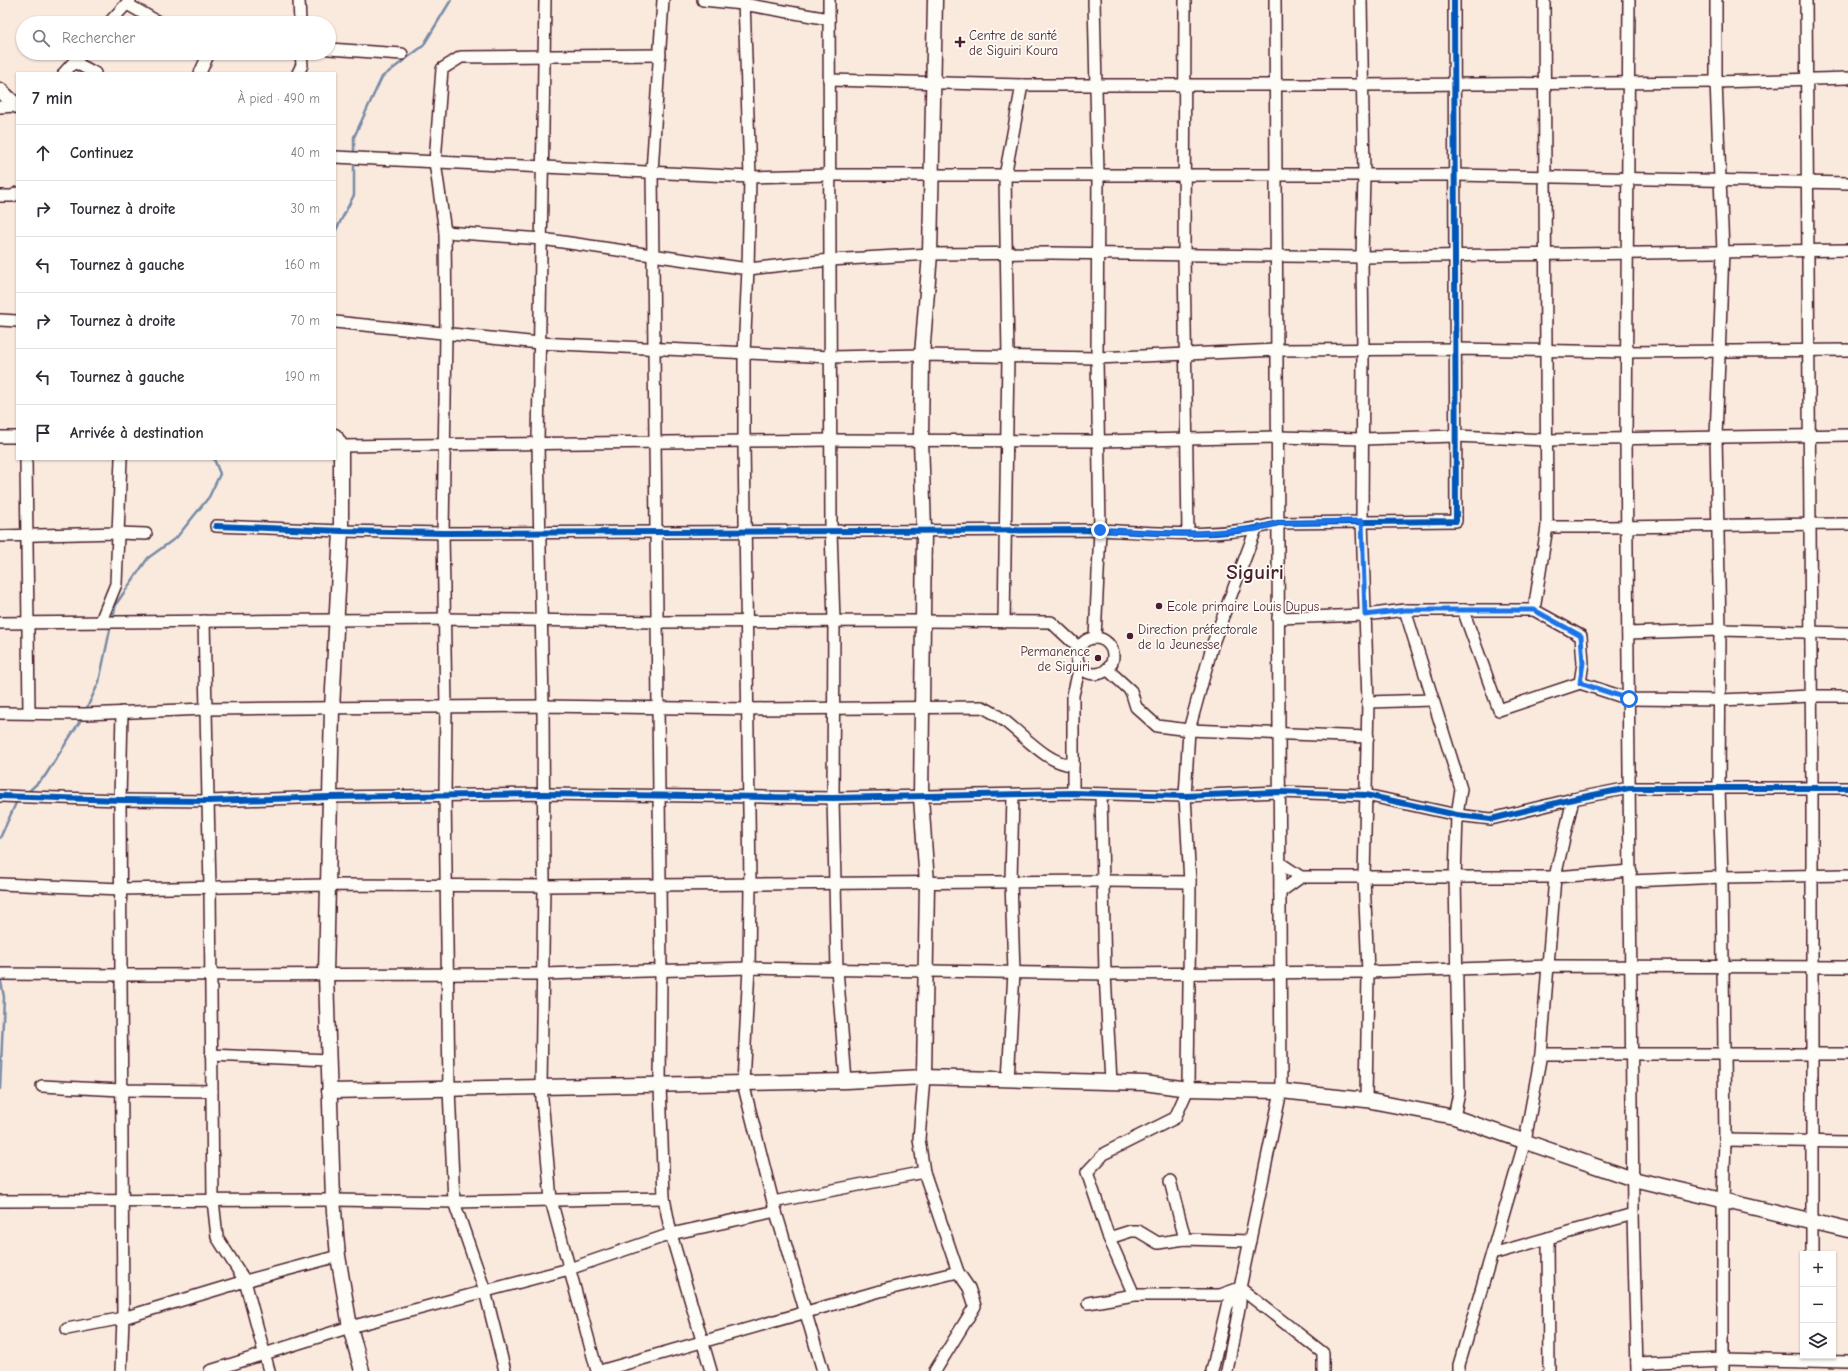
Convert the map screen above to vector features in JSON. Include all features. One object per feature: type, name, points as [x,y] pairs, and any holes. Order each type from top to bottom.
[{"type":"street","points":[[299,0],[300,16]]},
{"type":"street","points":[[545,0],[538,443],[541,534],[544,886],[541,1087],[551,1200],[597,1371]]},
{"type":"street","points":[[663,0],[652,172],[661,971],[660,1085],[664,1198],[670,1234],[711,1371]]},
{"type":"street","points":[[703,0],[744,2],[829,19]]},
{"type":"street","points":[[829,0],[831,531],[834,621],[834,884],[837,969],[846,1082]]},
{"type":"street","points":[[935,0],[930,254],[922,355],[921,440],[924,530],[921,797],[927,883],[924,1077],[919,1139],[924,1172],[958,1272],[969,1288],[975,1306],[935,1371]]},
{"type":"street","points":[[1094,0],[1098,175],[1097,358],[1100,530],[1095,638]]},
{"type":"street","points":[[1185,0],[1185,439],[1188,534]]},
{"type":"street","points":[[1227,1371],[1240,1303],[1240,1288],[1281,1091],[1275,0]]},
{"type":"street","points":[[1361,0],[1364,176],[1362,257],[1362,521],[1368,702],[1364,878],[1368,972],[1366,1100]]},
{"type":"street","points":[[216,526],[341,531],[541,534],[924,530],[1100,530],[1188,534],[1256,529],[1278,523],[1456,521],[1454,0]]},
{"type":"street","points":[[1534,610],[1547,527],[1544,0]]},
{"type":"street","points":[[1629,0],[1629,179],[1626,439],[1632,966],[1633,1214],[1637,1367],[1724,1359],[1817,1363],[1848,1362]]},
{"type":"street","points":[[1716,0],[1716,82],[1723,251],[1716,437],[1720,630],[1719,788],[1724,968],[1723,1054],[1725,1140],[1723,1201],[1723,1371]]},
{"type":"street","points":[[1806,0],[1807,350],[1812,788],[1812,1251]]},
{"type":"street","points":[[115,16],[128,2],[149,16]]},
{"type":"street","points":[[744,2],[750,177],[744,353],[750,884],[749,968],[743,1083],[774,1207],[823,1371]]},
{"type":"street","points":[[336,49],[402,54]]},
{"type":"street","points":[[505,1371],[485,1291],[454,1202],[449,1089],[445,795],[446,707],[443,533],[446,333],[445,232],[435,162],[442,69],[461,57],[660,54]]},
{"type":"street","points":[[200,72],[206,60]]},
{"type":"street","points":[[298,72],[302,65],[302,60]]},
{"type":"street","points":[[65,72],[74,62],[93,72]]},
{"type":"street","points":[[829,80],[1022,85],[1363,85],[1716,82],[1806,78],[1848,78]]},
{"type":"street","points":[[1004,622],[1008,440],[1005,176],[1022,85]]},
{"type":"street","points":[[0,90],[16,105]]},
{"type":"street","points":[[0,107],[16,106]]},
{"type":"street","points":[[336,157],[750,177],[830,175],[1454,175],[1848,183]]},
{"type":"street","points":[[0,196],[13,196],[16,194]]},
{"type":"street","points":[[445,232],[542,239],[748,269],[830,260],[930,254],[1007,253],[1362,257],[1455,254],[1848,250]]},
{"type":"street","points":[[0,320],[16,321]]},
{"type":"street","points":[[336,322],[539,343],[831,357],[922,355],[1097,358],[1277,350],[1455,349],[1626,352],[1848,350]]},
{"type":"street","points":[[362,1371],[350,1327],[338,1256],[333,1200],[328,1060],[326,974],[329,796],[335,620],[341,531],[338,441],[444,444],[831,440],[1099,440],[1277,437],[1362,439],[1455,436],[1546,440],[1848,434]]},
{"type":"street","points":[[0,437],[16,437]]},
{"type":"street","points":[[26,460],[29,712]]},
{"type":"street","points":[[108,622],[116,584],[121,460]]},
{"type":"street","points":[[1547,527],[1627,528],[1719,525],[1848,524]]},
{"type":"street","points":[[1134,1295],[1109,1238],[1087,1172],[1105,1153],[1175,1118],[1188,1089],[1190,882],[1185,796],[1189,730],[1213,644],[1256,529]]},
{"type":"street","points":[[0,536],[118,533],[146,534]]},
{"type":"street","points":[[1278,618],[1365,615],[1405,610],[1534,610],[1581,636],[1583,663],[1580,683]]},
{"type":"street","points":[[1405,610],[1460,789],[1457,815],[1455,878],[1459,1093],[1454,1117]]},
{"type":"street","points":[[1463,610],[1499,710],[1580,683],[1629,699],[1720,700],[1848,696]]},
{"type":"street","points":[[0,623],[444,619],[657,622],[1051,622],[1079,648]]},
{"type":"street","points":[[204,622],[205,709],[209,801],[213,1200],[217,1237],[245,1281],[269,1371]]},
{"type":"street","points":[[1628,633],[1720,630],[1848,633]]},
{"type":"street","points":[[1073,793],[1072,696],[1080,666],[1077,654],[1079,648],[1085,641],[1095,638],[1106,642],[1112,652],[1110,664],[1107,669],[1095,674],[1084,670],[1080,666]]},
{"type":"street","points":[[1107,669],[1131,691],[1136,707],[1157,726],[1189,730],[1368,737]]},
{"type":"street","points":[[1368,702],[1433,700]]},
{"type":"street","points":[[0,713],[122,712],[205,709],[543,706],[658,706],[748,709],[982,707],[994,712],[1051,759],[1063,764],[1073,765]]},
{"type":"street","points":[[121,1371],[123,1318],[121,1200],[120,800],[122,712]]},
{"type":"street","points":[[0,796],[209,801],[329,796],[543,794],[833,798],[1073,793],[1185,796],[1279,792],[1366,795],[1457,815],[1491,819],[1573,799],[1629,788],[1848,788]]},
{"type":"street","points":[[1101,794],[1105,974],[1111,1082]]},
{"type":"street","points":[[1008,1080],[1014,972],[1011,882],[1013,795]]},
{"type":"street","points":[[1459,1371],[1459,1365],[1525,1141],[1541,1054],[1556,877],[1573,799]]},
{"type":"street","points":[[1280,863],[1301,877],[1455,878],[1848,875]]},
{"type":"street","points":[[1280,892],[1301,877]]},
{"type":"street","points":[[0,884],[121,889],[327,885],[544,886],[1102,881],[1190,882]]},
{"type":"street","points":[[3,974],[542,974],[749,968],[1188,974],[1368,972],[1548,966],[1724,968],[1848,967]]},
{"type":"street","points":[[1541,1054],[1848,1054]]},
{"type":"street","points":[[211,1055],[328,1060]]},
{"type":"street","points":[[329,1091],[846,1082],[924,1077],[1144,1083],[1188,1089],[1281,1091],[1366,1100],[1454,1117],[1633,1180],[1848,1230]]},
{"type":"street","points":[[42,1086],[121,1090],[212,1091]]},
{"type":"street","points":[[1725,1140],[1848,1142]]},
{"type":"street","points":[[210,1371],[350,1327],[569,1269],[670,1234],[774,1207],[924,1172]]},
{"type":"street","points":[[1170,1181],[1185,1239]]},
{"type":"street","points":[[0,1201],[333,1200],[454,1202],[664,1198]]},
{"type":"street","points":[[1492,1254],[1633,1214]]},
{"type":"street","points":[[1109,1238],[1130,1231],[1138,1232],[1158,1243],[1185,1239],[1250,1241]]},
{"type":"street","points":[[1548,1238],[1549,1371]]},
{"type":"street","points":[[67,1328],[123,1318],[245,1281],[338,1256]]},
{"type":"street","points":[[600,1371],[806,1311],[958,1272]]},
{"type":"street","points":[[1088,1303],[1134,1295],[1220,1295],[1240,1288]]},
{"type":"street","points":[[1212,1371],[1227,1306],[1240,1288]]},
{"type":"street","points":[[1240,1288],[1323,1353],[1323,1371]]},
{"type":"waterway","points":[[354,155],[354,137],[382,77],[423,46],[451,0]]},
{"type":"waterway","points":[[336,230],[354,195],[354,160]]},
{"type":"waterway","points":[[113,618],[116,604],[148,558],[177,537],[209,497],[220,474],[214,460]]},
{"type":"waterway","points":[[86,710],[99,682],[111,625]]},
{"type":"waterway","points":[[27,793],[45,776],[82,718]]},
{"type":"waterway","points":[[0,838],[16,803],[19,800]]},
{"type":"waterway","points":[[0,977],[4,997],[0,1089]]},
{"type":"cycle path","points":[[216,526],[443,533],[1100,530],[1189,534],[1234,531],[1278,523],[1456,521],[1454,0]]},
{"type":"cycle path","points":[[0,796],[209,801],[329,797],[543,794],[833,798],[1073,793],[1185,796],[1279,792],[1366,795],[1457,815],[1491,819],[1573,799],[1629,788],[1848,788]]},
{"type":"place","name":"Centre de santé de Siguiri Koura","points":[[960,42]]},
{"type":"place","name":"Ecole primaire Louis Dupus","points":[[1159,606]]},
{"type":"place","name":"Direction préfectorale de la Jeunesse","points":[[1130,636]]},
{"type":"place","name":"Permanence de Siguiri","points":[[1098,658]]},
{"type":"district","name":"Siguiri","points":[[1255,572]]},
{"type":"route","points":[[1100,530],[1188,534],[1256,529],[1278,523],[1362,521],[1365,615],[1405,610],[1534,610],[1581,636],[1583,663],[1580,683],[1629,699]]}]
